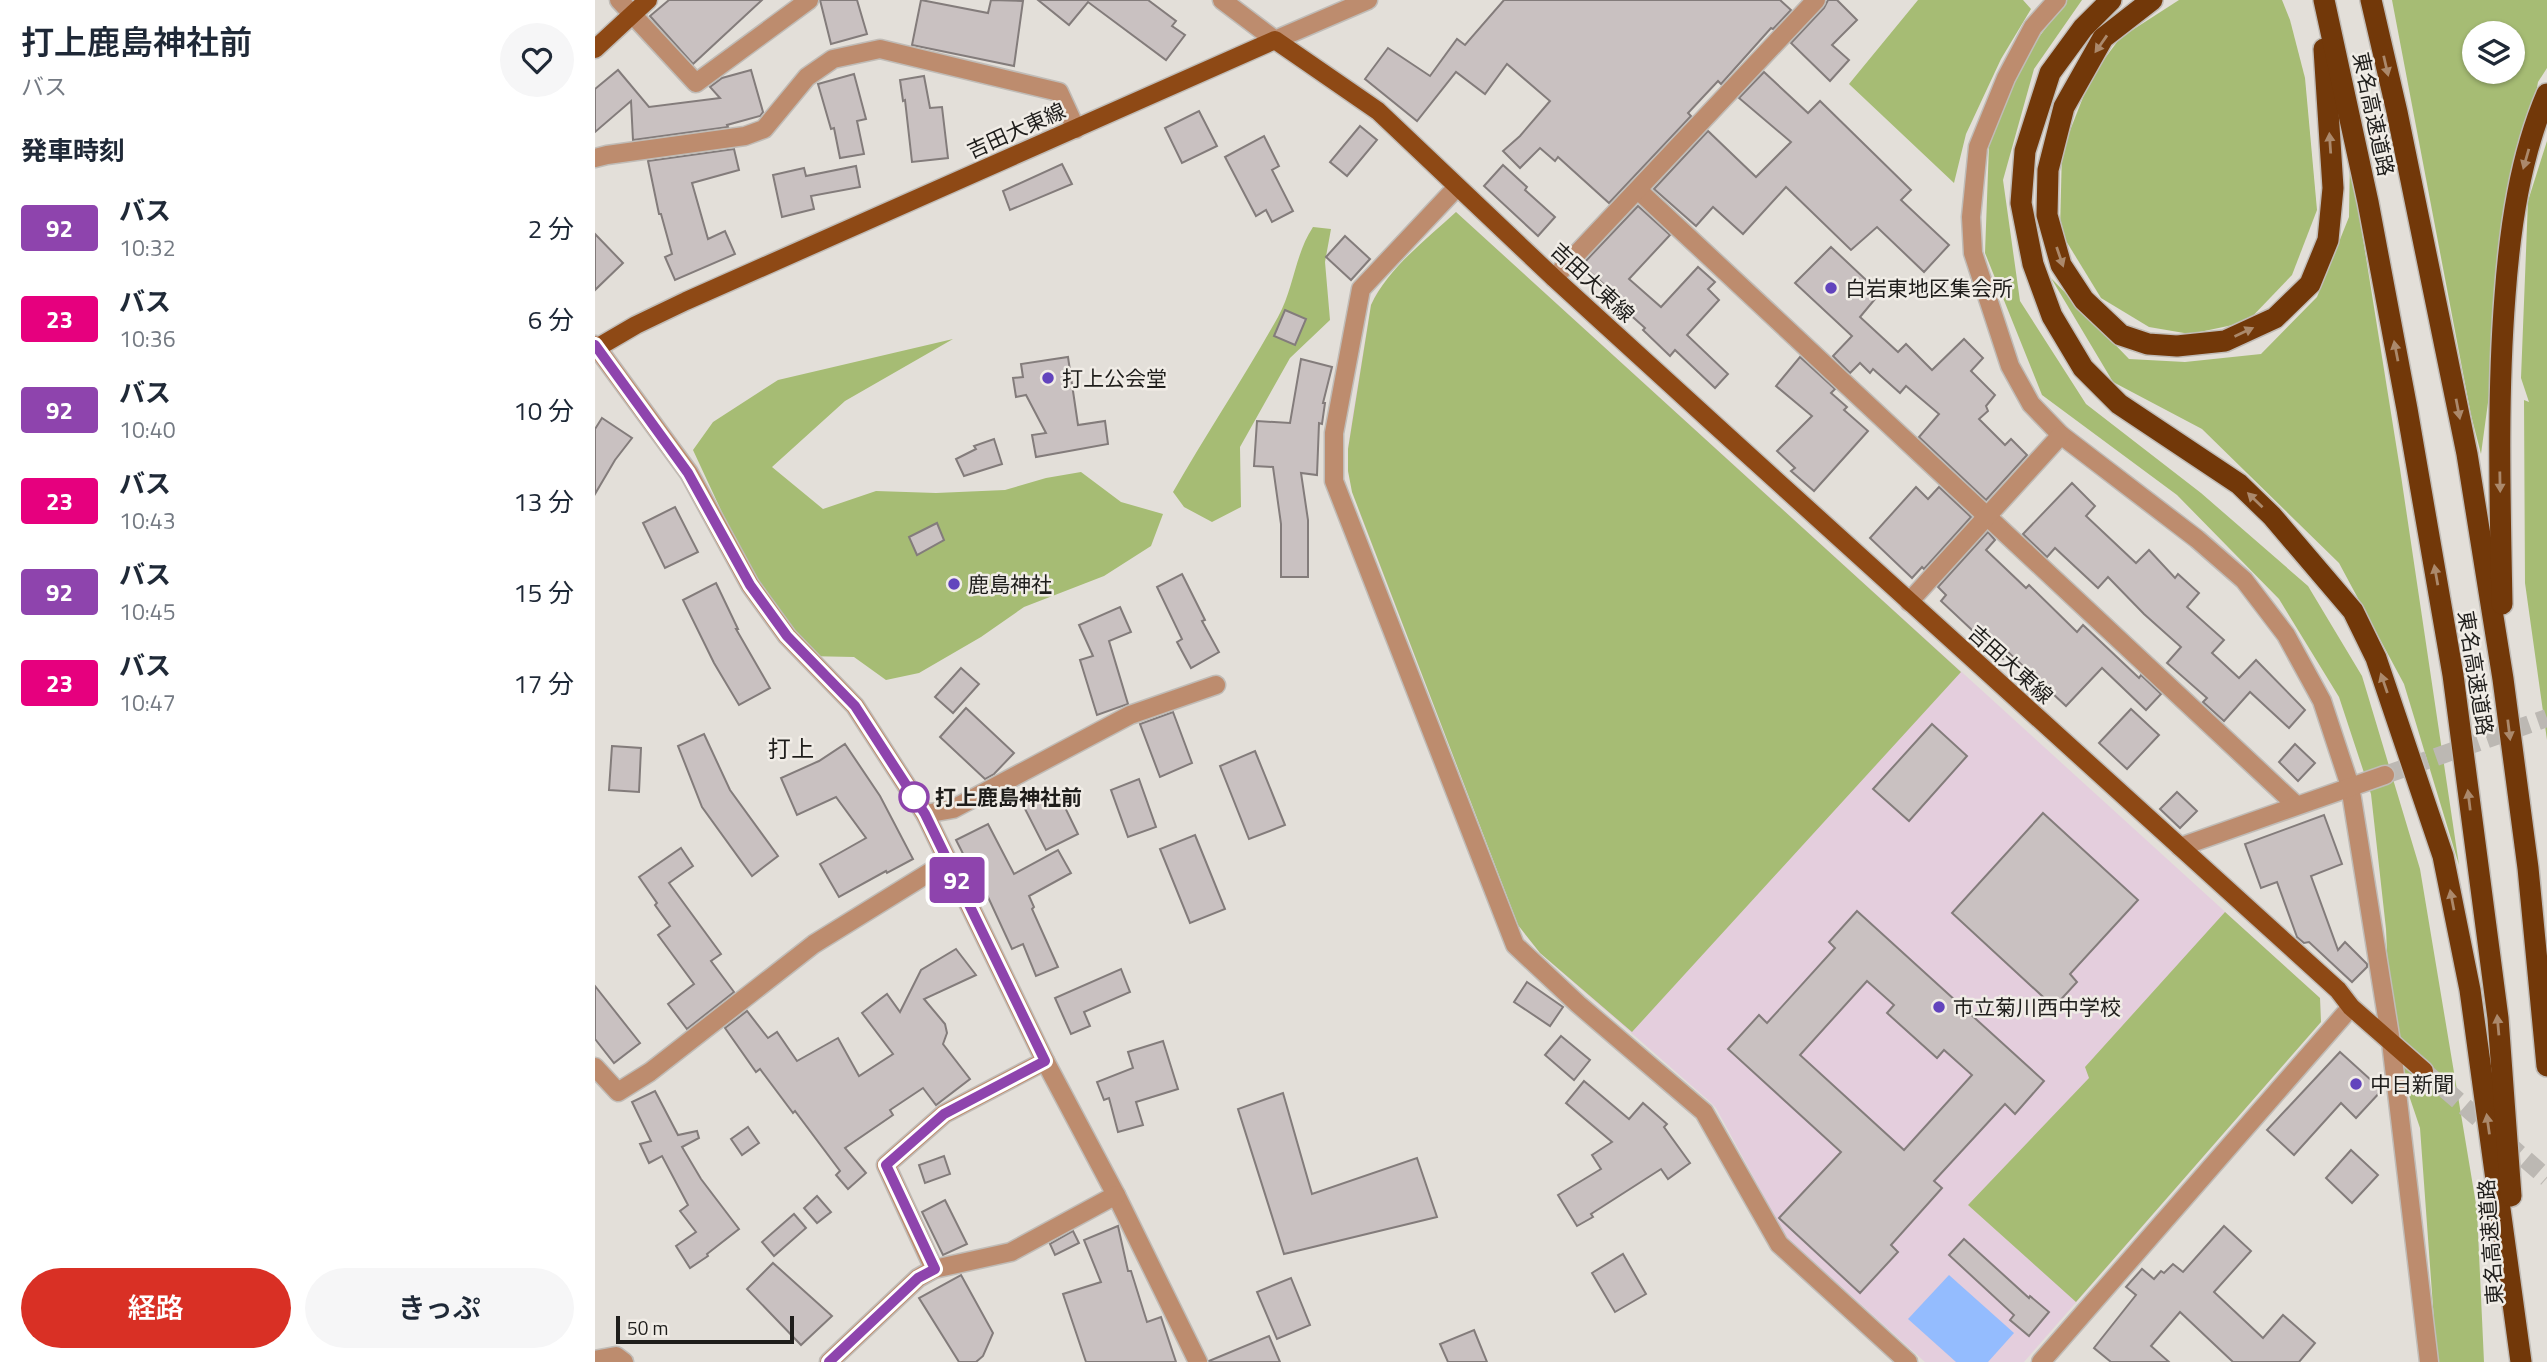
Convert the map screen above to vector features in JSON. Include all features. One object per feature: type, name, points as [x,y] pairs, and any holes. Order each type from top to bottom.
[{"type":"highway","points":[[2111,0],[2083,28],[2050,73],[2025,151],[2021,203],[2033,264],[2052,316],[2083,368],[2119,404],[2239,484],[2272,516],[2353,611],[2375,657],[2443,856],[2470,990],[2522,1362]]},
{"type":"highway","points":[[2152,0],[2103,38],[2064,107],[2048,170],[2047,215],[2061,265],[2084,300],[2121,335],[2148,344],[2177,346],[2225,341],[2275,318],[2310,284],[2328,240],[2333,188],[2322,0]]},
{"type":"highway","name":"東名高速道路","points":[[2322,0],[2368,202],[2453,675],[2498,1018],[2522,1362]]},
{"type":"highway","name":"東名高速道路","points":[[2371,0],[2397,112],[2467,454],[2503,679],[2528,868],[2547,1066]]},
{"type":"highway","points":[[2503,679],[2500,363],[2509,250],[2521,178],[2547,94]]},
{"type":"main road","points":[[595,49],[648,0]]},
{"type":"main road","name":"吉田大東線","points":[[596,347],[686,301],[1275,40],[1378,111],[1554,278],[2424,1071]]},
{"type":"street","points":[[619,0],[697,83],[809,0]]},
{"type":"street","points":[[1221,0],[1275,40],[1368,0]]},
{"type":"street","points":[[1554,278],[1816,0]]},
{"type":"street","points":[[2051,2],[2033,27],[2006,78],[1978,147],[1971,217],[1973,253],[2010,366],[2031,404],[2061,435],[2197,539],[2244,580],[2286,635],[2322,701],[2350,786],[2391,1042],[2429,1362]]},
{"type":"street","points":[[595,158],[754,133],[764,129],[807,77],[833,59],[880,49],[1059,92],[1076,129]]},
{"type":"street","points":[[1457,187],[1361,289],[1334,433],[1334,481],[1515,945],[1578,1004],[1705,1112],[1779,1244],[1908,1362]]},
{"type":"street","points":[[1638,190],[2296,805]]},
{"type":"street","points":[[596,347],[688,473],[750,585],[787,636],[855,706],[925,814],[1045,1061],[1116,1195],[1198,1362]]},
{"type":"street","points":[[1909,602],[2061,435]]},
{"type":"street","points":[[925,814],[953,809],[1130,715],[1216,685]]},
{"type":"street","points":[[2180,847],[2385,775]]},
{"type":"street","points":[[595,1067],[618,1092],[650,1072],[814,944],[948,861]]},
{"type":"street","points":[[2041,1362],[2351,1007]]},
{"type":"street","points":[[935,1269],[886,1165],[944,1114],[1045,1061]]},
{"type":"street","points":[[829,1362],[918,1278],[935,1269],[1011,1252],[1116,1195]]},
{"type":"street","points":[[595,1360],[616,1356],[624,1362]]},
{"type":"shaded area","points":[[1456,212],[2320,998],[2321,1022],[2024,1362],[1925,1362],[1786,1237],[1716,1108],[1540,953],[1518,925],[1359,511],[1348,471],[1348,449],[1371,305],[1376,294],[1397,269]]},
{"type":"green space","points":[[1918,0],[2023,0],[2031,9],[2001,59],[1966,134],[1954,183],[1849,84]]},
{"type":"green space","points":[[2067,0],[2082,0],[2034,69],[2003,180],[2020,301],[2086,404],[2201,493],[2308,586],[2362,676],[2420,869],[2477,1210],[2484,1362],[2437,1362],[2420,1128],[2391,1042],[2386,929],[2371,794],[2339,697],[2279,599],[2177,495],[2042,395],[1985,253],[1989,145],[2020,62]]},
{"type":"green space","points":[[2179,0],[2282,0],[2305,78],[2317,210],[2292,275],[2247,322],[2190,334],[2149,327],[2101,298],[2060,231],[2062,151],[2091,77],[2120,38]]},
{"type":"green space","points":[[2392,0],[2547,0],[2547,68],[2538,82],[2511,234],[2481,454],[2471,415]]},
{"type":"green space","points":[[2547,141],[2547,740],[2525,583],[2524,400],[2529,402],[2521,378],[2528,201]]},
{"type":"green space","points":[[2350,158],[2459,865],[2404,684],[2339,563],[2202,429],[2113,382],[2051,278],[2129,359],[2185,362],[2261,354],[2317,297],[2349,217]]},
{"type":"green space","points":[[1456,212],[1961,672],[1632,1032],[1540,953],[1518,925],[1352,492],[1348,449],[1371,305],[1378,291],[1398,266]]},
{"type":"green space","points":[[1313,227],[1331,229],[1325,262],[1330,320],[1290,358],[1240,447],[1241,507],[1212,522],[1184,507],[1173,492],[1278,317],[1302,248]]},
{"type":"green space","points":[[953,339],[845,401],[772,467],[823,509],[876,491],[936,493],[1005,490],[1046,478],[1081,472],[1121,502],[1163,514],[1151,546],[1104,576],[1024,607],[981,637],[919,673],[886,680],[854,657],[806,656],[767,609],[693,450],[713,422],[778,380]]},
{"type":"green space","points":[[2225,912],[2320,998],[2321,1022],[2076,1302],[1968,1205],[2089,1078],[2085,1067]]},
{"type":"water","points":[[1949,1275],[2014,1333],[1988,1362],[1956,1362],[1908,1319]]},
{"type":"building","points":[[669,0],[762,0],[693,64],[650,16]]},
{"type":"building","points":[[820,0],[857,0],[867,34],[831,44]]},
{"type":"building","points":[[921,0],[988,13],[991,0],[1023,1],[1014,66],[912,45]]},
{"type":"building","points":[[1038,0],[1148,0],[1176,21],[1172,26],[1185,35],[1166,60],[1088,2],[1069,25]]},
{"type":"building","points":[[1504,0],[1780,0],[1791,10],[1771,28],[1721,84],[1718,81],[1688,113],[1691,116],[1609,203],[1558,157],[1555,161],[1540,148],[1520,168],[1503,151],[1520,136],[1550,101],[1507,64],[1485,94],[1456,72],[1417,121],[1365,79],[1388,48],[1430,76],[1457,39],[1465,45]]},
{"type":"building","points":[[1828,0],[1837,0],[1857,20],[1832,45],[1849,60],[1830,81],[1791,43],[1824,8]]},
{"type":"building","points":[[618,70],[649,107],[720,98],[710,87],[722,78],[751,70],[763,112],[760,116],[727,125],[728,127],[633,140],[631,101],[595,132],[595,89]]},
{"type":"building","points":[[1764,72],[1808,113],[1820,101],[1911,190],[1901,200],[1949,245],[1924,272],[1877,227],[1851,250],[1786,187],[1743,234],[1713,207],[1696,226],[1654,189],[1708,131],[1756,177],[1791,142],[1739,98]]},
{"type":"building","points":[[854,74],[866,119],[857,121],[864,154],[840,158],[834,128],[831,129],[818,84]]},
{"type":"building","points":[[924,76],[930,108],[942,107],[948,158],[912,162],[900,80]]},
{"type":"building","points":[[1199,111],[1217,146],[1182,163],[1165,128]]},
{"type":"building","points":[[1360,126],[1377,140],[1347,176],[1330,162]]},
{"type":"building","points":[[1264,136],[1279,166],[1272,170],[1293,211],[1272,222],[1266,210],[1256,216],[1225,157]]},
{"type":"building","points":[[734,149],[739,170],[692,183],[708,239],[725,231],[735,254],[675,280],[665,257],[672,254],[659,214],[648,161]]},
{"type":"building","points":[[1062,164],[1072,184],[1010,210],[1003,191]]},
{"type":"building","points":[[1503,165],[1527,187],[1525,190],[1555,217],[1538,236],[1484,186]]},
{"type":"building","points":[[856,166],[860,187],[811,196],[814,209],[782,217],[773,175],[804,168],[806,176]]},
{"type":"building","points":[[1638,206],[1670,235],[1629,279],[1661,307],[1698,267],[1715,282],[1708,289],[1719,300],[1687,335],[1728,374],[1715,388],[1675,350],[1670,356],[1643,330],[1645,328],[1614,300],[1617,296],[1582,265]]},
{"type":"building","points":[[595,234],[623,263],[595,290]]},
{"type":"building","points":[[1345,236],[1370,259],[1351,280],[1326,257]]},
{"type":"building","points":[[1831,247],[1880,293],[1860,317],[1898,352],[1906,344],[1932,370],[1964,339],[1983,358],[1971,371],[1995,395],[1986,406],[1988,411],[1979,419],[2005,445],[2011,439],[2027,455],[1986,500],[1919,437],[1939,414],[1906,386],[1900,393],[1873,369],[1870,373],[1860,363],[1850,373],[1833,356],[1852,336],[1795,283]]},
{"type":"building","points":[[1285,310],[1306,319],[1295,345],[1274,336]]},
{"type":"building","points":[[1068,357],[1078,425],[1105,421],[1108,444],[1036,457],[1032,435],[1046,433],[1026,395],[1016,397],[1013,378],[1023,377],[1021,364]]},
{"type":"building","points":[[1800,357],[1835,389],[1831,393],[1847,407],[1844,410],[1868,431],[1814,491],[1791,471],[1795,468],[1777,451],[1812,416],[1776,386]]},
{"type":"building","points":[[1301,359],[1332,367],[1323,403],[1322,424],[1319,423],[1317,475],[1301,473],[1308,520],[1308,577],[1281,577],[1281,524],[1273,467],[1254,466],[1257,421],[1290,423]]},
{"type":"building","points":[[602,418],[632,438],[595,494],[595,429]]},
{"type":"building","points":[[994,439],[1002,464],[964,476],[956,459],[976,449],[974,446]]},
{"type":"building","points":[[2072,483],[2095,506],[2086,516],[2136,563],[2149,550],[2175,578],[2178,574],[2199,593],[2187,607],[2224,640],[2212,653],[2239,678],[2256,660],[2305,710],[2289,728],[2250,692],[2224,721],[2203,702],[2207,698],[2167,663],[2181,647],[2108,577],[2098,588],[2055,548],[2047,557],[2023,534]]},
{"type":"building","points":[[1916,487],[1928,499],[1939,487],[1971,517],[1924,569],[1922,567],[1912,578],[1870,538]]},
{"type":"building","points":[[675,507],[698,552],[665,568],[643,523]]},
{"type":"building","points":[[937,523],[944,540],[917,555],[909,537]]},
{"type":"building","points":[[1988,532],[1995,540],[1986,550],[2026,588],[2029,585],[2077,632],[2083,625],[2139,678],[2141,675],[2161,694],[2146,710],[2102,668],[2066,706],[2009,653],[2003,659],[1941,601],[1946,595],[1938,587]]},
{"type":"building","points":[[1182,574],[1219,652],[1191,668],[1177,642],[1182,639],[1157,587]]},
{"type":"building","points":[[716,583],[736,629],[770,688],[739,705],[714,663],[683,600]]},
{"type":"building","points":[[1120,607],[1131,632],[1109,641],[1128,704],[1097,715],[1080,660],[1093,656],[1079,625]]},
{"type":"building","points":[[961,668],[979,684],[953,713],[935,697]]},
{"type":"building","points":[[966,708],[1014,753],[994,774],[985,779],[940,737]]},
{"type":"building","points":[[2131,709],[2159,735],[2127,769],[2099,743]]},
{"type":"building","points":[[1173,712],[1192,763],[1160,777],[1140,724]]},
{"type":"building","points":[[1932,724],[1967,756],[1909,821],[1873,789]]},
{"type":"building","points":[[704,734],[730,790],[778,856],[752,876],[702,807],[678,746]]},
{"type":"building","points":[[845,744],[880,796],[913,859],[839,897],[820,864],[866,838],[836,797],[797,815],[781,778],[819,761]]},
{"type":"building","points":[[2295,744],[2315,763],[2298,781],[2279,762]]},
{"type":"building","points":[[612,746],[641,748],[639,792],[609,790]]},
{"type":"building","points":[[1255,751],[1285,825],[1249,839],[1220,766]]},
{"type":"building","points":[[1139,779],[1156,827],[1128,837],[1111,790]]},
{"type":"building","points":[[1056,789],[1078,834],[1046,850],[1023,805]]},
{"type":"building","points":[[2177,792],[2197,811],[2180,828],[2160,809]]},
{"type":"building","points":[[2043,813],[2138,900],[2070,974],[2077,982],[2054,1007],[1952,913]]},
{"type":"building","points":[[2324,815],[2342,864],[2311,876],[2338,950],[2345,942],[2367,964],[2352,982],[2309,942],[2304,943],[2297,937],[2277,882],[2261,888],[2245,844]]},
{"type":"building","points":[[988,824],[1014,874],[1058,850],[1071,873],[1029,896],[1034,907],[1032,909],[1058,967],[1036,976],[1023,944],[1012,949],[982,884],[979,885],[956,840]]},
{"type":"building","points":[[1195,835],[1225,909],[1190,923],[1160,849]]},
{"type":"building","points":[[681,848],[693,866],[669,883],[721,954],[711,961],[734,992],[687,1029],[668,1004],[694,984],[658,935],[670,926],[639,877]]},
{"type":"building","points":[[1857,911],[2044,1081],[2015,1114],[2005,1104],[1934,1181],[1942,1188],[1891,1245],[1898,1252],[1860,1293],[1779,1218],[1841,1152],[1728,1049],[1759,1015],[1767,1023],[1835,948],[1829,942]],"holes":[[[1867,981],[1894,1005],[1887,1013],[1937,1058],[1944,1050],[1972,1075],[1904,1150],[1800,1055]]]},
{"type":"building","points":[[956,949],[976,975],[924,999],[945,1024],[947,1033],[943,1044],[970,1079],[936,1105],[923,1088],[890,1110],[893,1115],[845,1148],[866,1173],[848,1189],[836,1175],[840,1171],[795,1111],[793,1113],[760,1069],[756,1072],[725,1028],[747,1011],[768,1038],[777,1032],[797,1061],[838,1038],[859,1076],[893,1054],[862,1013],[887,994],[900,1012],[921,970]]},
{"type":"building","points":[[1121,969],[1130,992],[1084,1012],[1090,1026],[1071,1034],[1055,998]]},
{"type":"building","points":[[1527,982],[1563,1007],[1550,1026],[1514,1002]]},
{"type":"building","points":[[595,986],[640,1043],[614,1063],[595,1039]]},
{"type":"building","points":[[1561,1036],[1590,1060],[1574,1080],[1545,1055]]},
{"type":"building","points":[[1163,1041],[1178,1089],[1136,1102],[1143,1125],[1118,1132],[1109,1098],[1104,1100],[1097,1082],[1133,1068],[1128,1052]]},
{"type":"building","points":[[2340,1052],[2382,1090],[2356,1118],[2341,1103],[2294,1155],[2267,1130]]},
{"type":"building","points":[[1584,1081],[1629,1119],[1643,1103],[1667,1124],[1664,1127],[1690,1163],[1668,1179],[1661,1169],[1577,1226],[1558,1195],[1601,1169],[1592,1155],[1612,1142],[1566,1103]]},
{"type":"building","points":[[655,1091],[678,1135],[697,1131],[699,1138],[682,1147],[701,1179],[739,1229],[690,1268],[676,1246],[696,1232],[680,1211],[688,1205],[662,1156],[649,1163],[640,1144],[651,1141],[632,1102]]},
{"type":"building","points":[[1283,1093],[1312,1194],[1417,1158],[1437,1217],[1284,1254],[1238,1109]]},
{"type":"building","points":[[748,1127],[759,1143],[742,1155],[731,1139]]},
{"type":"building","points":[[2351,1150],[2378,1175],[2352,1203],[2326,1178]]},
{"type":"building","points":[[944,1156],[950,1174],[925,1183],[919,1165]]},
{"type":"building","points":[[817,1196],[831,1212],[817,1223],[804,1208]]},
{"type":"building","points":[[945,1200],[967,1244],[943,1255],[922,1212]]},
{"type":"building","points":[[794,1214],[806,1228],[774,1256],[762,1242]]},
{"type":"building","points":[[1118,1226],[1128,1271],[1131,1271],[1147,1322],[1161,1317],[1176,1362],[1086,1362],[1063,1294],[1101,1282],[1084,1240]]},
{"type":"building","points":[[2224,1226],[2251,1251],[2214,1292],[2263,1338],[2283,1315],[2315,1343],[2299,1362],[2233,1362],[2180,1312],[2151,1346],[2169,1362],[2111,1362],[2094,1348],[2136,1295],[2126,1287],[2142,1269],[2154,1279],[2173,1264],[2183,1272]]},
{"type":"building","points":[[1073,1231],[1079,1243],[1055,1255],[1050,1244]]},
{"type":"building","points":[[1964,1239],[2029,1298],[2030,1296],[2049,1312],[2029,1336],[2010,1320],[2014,1315],[1949,1255]]},
{"type":"building","points":[[1623,1254],[1646,1294],[1615,1312],[1592,1273]]},
{"type":"building","points":[[773,1263],[832,1316],[801,1345],[747,1289]]},
{"type":"building","points":[[961,1275],[993,1333],[983,1356],[976,1362],[959,1362],[919,1298]]},
{"type":"building","points":[[1291,1278],[1310,1325],[1277,1339],[1257,1292]]},
{"type":"building","points":[[1474,1330],[1487,1362],[1448,1362],[1440,1344]]},
{"type":"building","points":[[1269,1336],[1280,1362],[1209,1362],[1209,1361]]},
{"type":"tunnel","points":[[2385,775],[2547,718]]},
{"type":"tunnel","points":[[2424,1071],[2547,1178]]},
{"type":"bus line","name":"92","points":[[595,345],[688,473],[750,585],[787,636],[855,706],[925,814],[1045,1061],[944,1114],[886,1165],[935,1269],[918,1278],[829,1362]]},
{"type":"place","name":"白岩東地区集会所","points":[[1831,288]]},
{"type":"place","name":"打上公会堂","points":[[1048,378]]},
{"type":"place","name":"鹿島神社","points":[[954,584]]},
{"type":"place","name":"打上鹿島神社前","points":[[914,797]]},
{"type":"place","name":"市立菊川西中学校","points":[[1939,1007]]},
{"type":"place","name":"中日新聞","points":[[2356,1084]]},
{"type":"district","name":"打上","points":[[791,748]]}]
